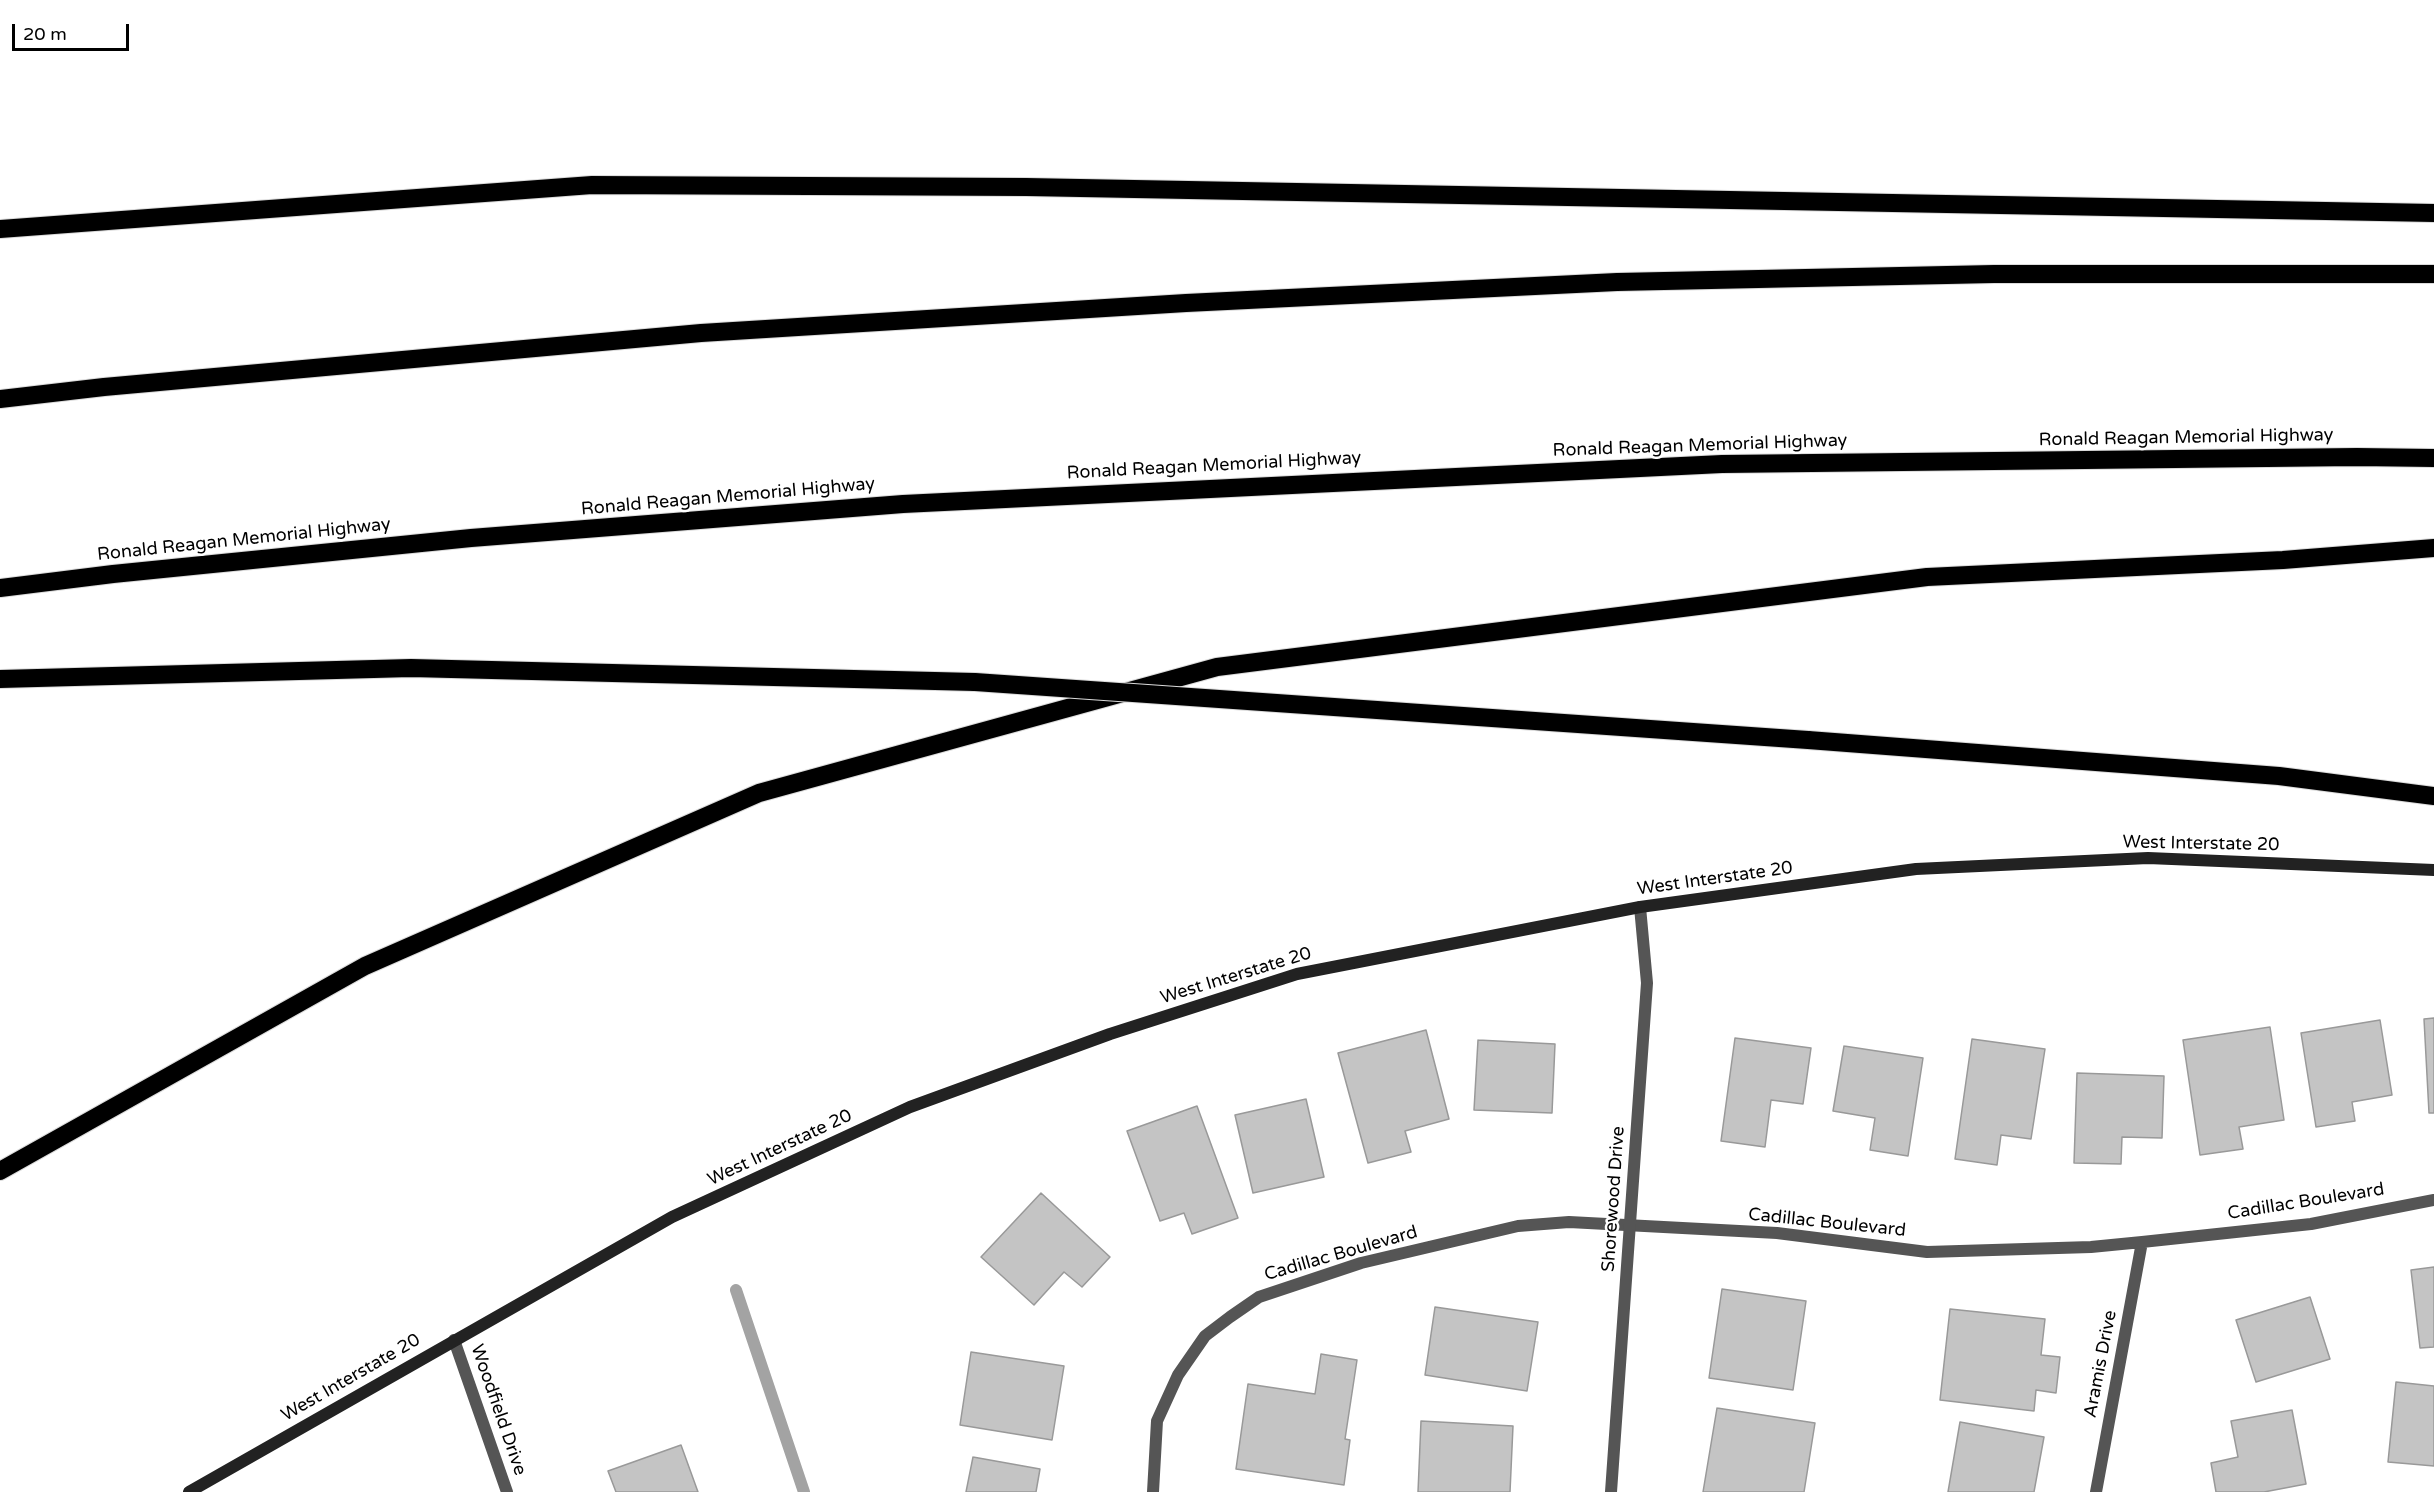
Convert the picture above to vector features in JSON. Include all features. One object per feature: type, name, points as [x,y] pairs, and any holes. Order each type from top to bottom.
[{"type":"highway","points":[[0,229],[592,185],[1026,187],[2434,213]]},
{"type":"highway","points":[[0,399],[104,387],[701,333],[1186,303],[1629,282],[1994,274],[2434,274]]},
{"type":"highway","name":"Ronald Reagan Memorial Highway","points":[[0,588],[113,574],[459,540],[939,502],[1722,464],[2333,457],[2434,458]]},
{"type":"highway","points":[[0,1171],[365,966],[759,793],[1217,667],[1927,577],[2283,560],[2434,549]]},
{"type":"highway","points":[[0,679],[411,668],[975,682],[1808,740],[2279,776],[2434,795]]},
{"type":"main road","name":"West Interstate 20","points":[[189,1492],[682,1212],[910,1107],[1110,1034],[1297,974],[1640,908],[1916,869],[2148,858],[2434,870]]},
{"type":"street","name":"Shorewood Drive","points":[[1611,1492],[1647,983],[1640,908]]},
{"type":"street","name":"Cadillac Boulevard","points":[[1153,1492],[1157,1421],[1178,1375],[1204,1336],[1230,1317],[1259,1297],[1361,1263],[1518,1226],[1569,1222],[1777,1233],[1927,1252],[2091,1247],[2142,1242],[2311,1224],[2434,1200]]},
{"type":"street","name":"Aramis Drive","points":[[2096,1492],[2142,1242]]},
{"type":"street","name":"Woodfield Drive","points":[[454,1340],[507,1492]]},
{"type":"building","points":[[2434,1018],[2434,1113],[2429,1113],[2424,1019]]},
{"type":"building","points":[[2380,1020],[2392,1095],[2352,1102],[2355,1121],[2316,1127],[2301,1033]]},
{"type":"building","points":[[2270,1027],[2284,1120],[2239,1127],[2243,1149],[2200,1155],[2183,1040]]},
{"type":"building","points":[[1426,1030],[1449,1119],[1405,1131],[1411,1152],[1368,1163],[1338,1053]]},
{"type":"building","points":[[1735,1038],[1811,1048],[1803,1104],[1771,1100],[1765,1147],[1721,1141]]},
{"type":"building","points":[[1972,1039],[2045,1049],[2031,1139],[2001,1135],[1997,1165],[1955,1159]]},
{"type":"building","points":[[1478,1040],[1555,1044],[1552,1113],[1474,1110]]},
{"type":"building","points":[[1844,1046],[1923,1058],[1908,1156],[1870,1150],[1875,1118],[1833,1111]]},
{"type":"building","points":[[2077,1073],[2164,1076],[2162,1138],[2122,1137],[2121,1164],[2074,1163]]},
{"type":"building","points":[[1306,1099],[1324,1177],[1253,1193],[1235,1115]]},
{"type":"building","points":[[1197,1106],[1238,1218],[1192,1234],[1184,1213],[1160,1221],[1127,1131]]},
{"type":"building","points":[[1041,1193],[1110,1257],[1082,1287],[1064,1272],[1034,1305],[981,1257]]},
{"type":"building","points":[[2434,1267],[2434,1347],[2420,1348],[2411,1270]]},
{"type":"building","points":[[1722,1289],[1806,1301],[1793,1390],[1709,1378]]},
{"type":"building","points":[[2310,1297],[2330,1359],[2256,1382],[2236,1320]]},
{"type":"building","points":[[1435,1307],[1538,1322],[1527,1391],[1425,1375]]},
{"type":"building","points":[[1950,1309],[2045,1319],[2041,1355],[2060,1357],[2056,1393],[2036,1390],[2034,1411],[1940,1400]]},
{"type":"building","points":[[971,1352],[1064,1366],[1052,1440],[960,1425]]},
{"type":"building","points":[[1321,1354],[1357,1360],[1345,1439],[1350,1440],[1344,1485],[1236,1469],[1248,1384],[1315,1394]]},
{"type":"building","points":[[2396,1382],[2434,1386],[2434,1466],[2388,1462]]},
{"type":"building","points":[[1717,1408],[1815,1423],[1804,1492],[1703,1492]]},
{"type":"building","points":[[2292,1410],[2306,1484],[2264,1492],[2216,1492],[2211,1463],[2238,1457],[2231,1421]]},
{"type":"building","points":[[1421,1421],[1513,1426],[1510,1492],[1418,1492]]},
{"type":"building","points":[[1960,1422],[2044,1437],[2034,1492],[1948,1492]]},
{"type":"building","points":[[681,1445],[698,1492],[616,1492],[608,1471]]},
{"type":"building","points":[[973,1457],[1040,1469],[1036,1492],[966,1492]]},
{"type":"waterway","points":[[736,1290],[804,1492]]}]
